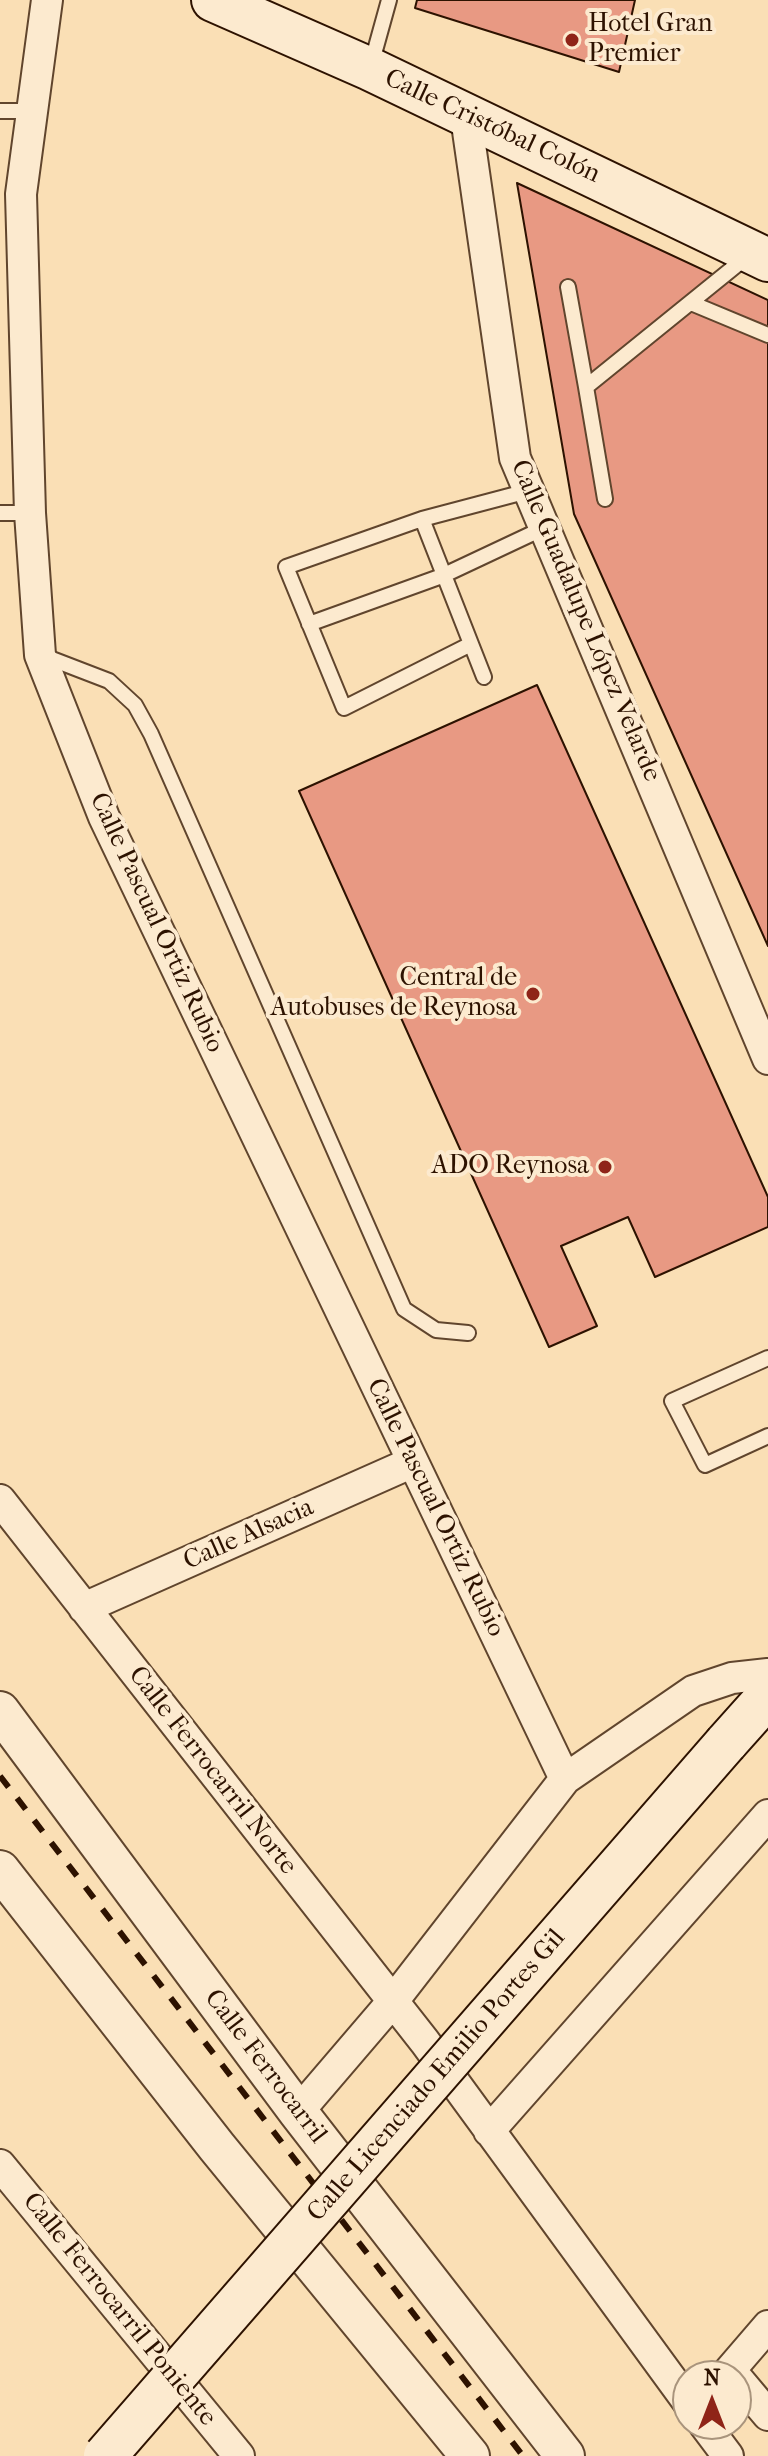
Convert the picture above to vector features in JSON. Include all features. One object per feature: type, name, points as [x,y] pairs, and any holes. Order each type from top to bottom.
[{"type":"main road","name":"Calle Cristóbal Colón","points":[[213,0],[370,69],[760,256]]},
{"type":"main road","name":"Calle Licenciado Emilio Portes Gil","points":[[105,2456],[768,1696]]},
{"type":"street","name":"Calle Pascual Ortiz Rubio","points":[[47,0],[21,194],[15,513],[40,655],[104,817],[565,1779]]},
{"type":"street","name":"Calle Guadalupe López Velarde","points":[[466,117],[515,458],[768,1059]]},
{"type":"street","name":"Calle Alsacia","points":[[84,1608],[413,1462]]},
{"type":"street","name":"Calle Ferrocarril Norte","points":[[0,1500],[425,2042],[489,2131]]},
{"type":"street","points":[[298,2112],[393,2001],[565,1779],[693,1691],[732,1678],[768,1674]]},
{"type":"street","name":"Calle Ferrocarril","points":[[0,1711],[298,2112],[565,2456]]},
{"type":"street","points":[[672,2380],[489,2131],[768,1815]]},
{"type":"street","points":[[0,1870],[217,2147],[470,2456]]},
{"type":"street","name":"Calle Ferrocarril Poniente","points":[[0,2165],[239,2456]]},
{"type":"street","points":[[743,2360],[768,2326]]},
{"type":"street","points":[[752,2397],[768,2415]]},
{"type":"lane","points":[[370,69],[389,0]]},
{"type":"lane","points":[[0,111],[32,111]]},
{"type":"lane","points":[[586,387],[691,303],[760,256]]},
{"type":"lane","points":[[568,287],[605,499]]},
{"type":"lane","points":[[691,303],[768,335]]},
{"type":"lane","points":[[471,644],[344,708],[286,567],[422,519],[528,491]]},
{"type":"lane","points":[[422,519],[484,677]]},
{"type":"lane","points":[[309,624],[442,576],[544,528]]},
{"type":"lane","points":[[40,655],[109,681],[135,705],[151,734],[404,1309],[436,1330],[468,1333]]},
{"type":"lane","points":[[768,1358],[672,1401],[705,1465],[768,1436]]},
{"type":"building","name":"Hotel Gran Premier","points":[[417,0],[635,0],[619,72],[415,8]]},
{"type":"building","points":[[517,183],[768,300],[768,946],[574,514]]},
{"type":"building","name":"Central de Autobuses de Reynosa","points":[[537,685],[768,1197],[768,1227],[655,1277],[628,1217],[561,1246],[597,1326],[549,1347],[299,791]]},
{"type":"railway","points":[[0,1776],[523,2456]]},
{"type":"place","name":"Hotel Gran Premier","points":[[572,40]]},
{"type":"place","name":"Central de Autobuses de Reynosa","points":[[533,994]]},
{"type":"place","name":"ADO Reynosa","points":[[605,1167]]}]
